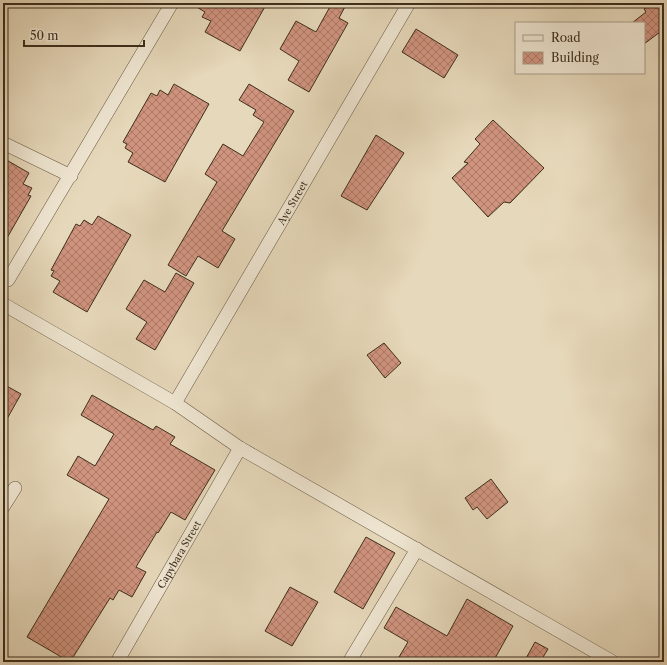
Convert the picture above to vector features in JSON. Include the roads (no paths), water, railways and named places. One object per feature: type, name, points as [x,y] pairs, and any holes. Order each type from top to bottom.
[{"type":"street","points":[[3,277],[8,280],[71,176],[172,3]]},
{"type":"street","name":"Aye Street","points":[[175,403],[410,3]]},
{"type":"street","points":[[3,142],[71,176]]},
{"type":"street","points":[[3,304],[175,403],[240,448],[613,662]]},
{"type":"street","name":"Capybara Street","points":[[117,662],[240,448]]},
{"type":"street","points":[[3,507],[15,488]]},
{"type":"street","points":[[349,662],[416,549]]}]
